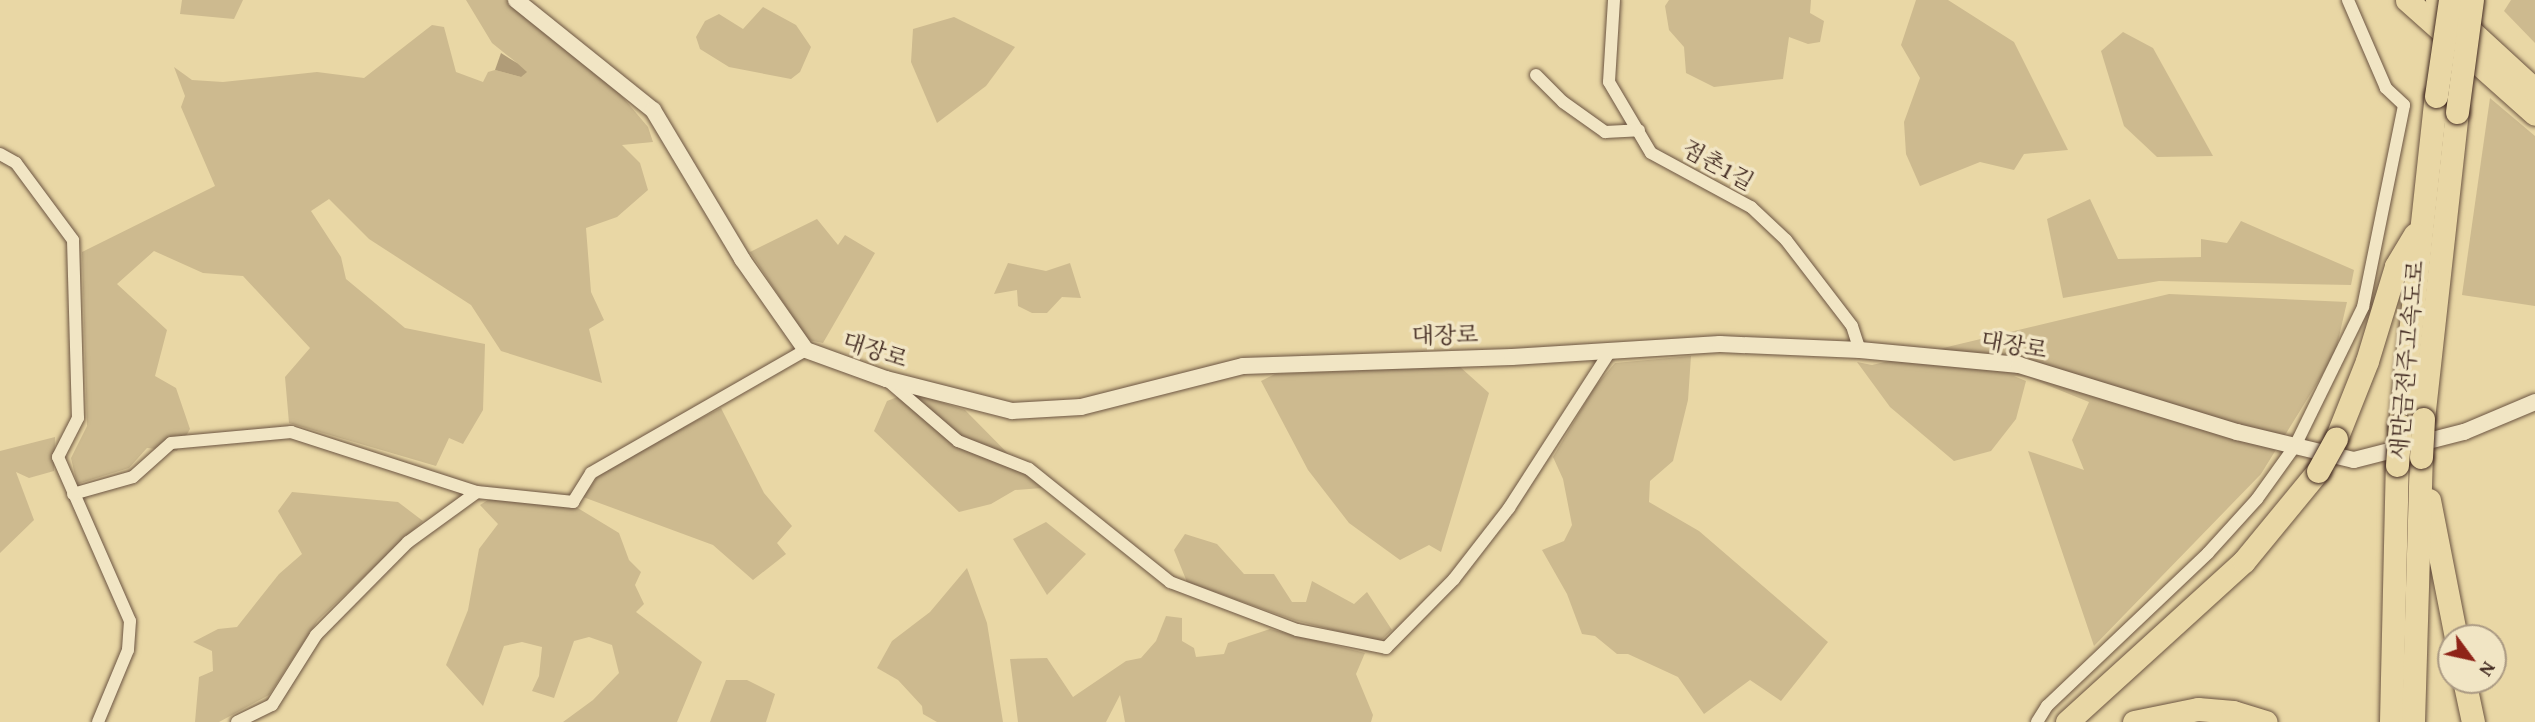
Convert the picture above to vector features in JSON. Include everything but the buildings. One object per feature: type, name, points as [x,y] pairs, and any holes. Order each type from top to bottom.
[{"type":"highway","points":[[2407,0],[2535,114]]},
{"type":"highway","points":[[2437,0],[2535,90]]},
{"type":"highway","points":[[2452,0],[2497,55]]},
{"type":"highway","name":"새만금전주고속도로","points":[[2391,722],[2400,425],[2420,225],[2436,96],[2452,0]]},
{"type":"highway","name":"새만금전주고속도로","points":[[2413,722],[2423,419],[2472,0]]},
{"type":"highway","points":[[2067,722],[2244,561],[2318,471],[2336,439],[2367,361],[2396,266],[2420,225]]},
{"type":"highway","points":[[2421,457],[2453,624]]},
{"type":"highway","points":[[2468,694],[2473,722]]},
{"type":"highway","points":[[2134,722],[2198,709],[2233,712],[2266,722]]},
{"type":"street","name":"대장로","points":[[516,0],[653,110],[742,259],[806,350],[886,379],[1012,411],[1081,408],[1243,366],[1720,344],[1860,350],[2019,365],[2295,446],[2354,460],[2464,432],[2535,402]]},
{"type":"street","name":"점촌1길","points":[[1614,0],[1609,82],[1651,153],[1751,207],[1786,240],[1852,326],[1860,350]]},
{"type":"street","points":[[2037,722],[2047,706],[2142,612],[2208,553],[2258,499],[2295,446],[2363,307],[2404,106],[2386,88],[2348,0]]},
{"type":"street","points":[[1536,75],[1563,102],[1605,132],[1639,130]]},
{"type":"street","points":[[0,154],[16,163],[73,240],[78,418],[58,457],[130,621],[128,650],[98,722]]},
{"type":"street","points":[[73,494],[133,477],[171,443],[291,432],[477,492],[573,502],[590,473],[806,350]]},
{"type":"street","points":[[886,379],[958,440],[1029,470],[1170,582],[1297,630],[1386,648],[1454,579],[1509,508],[1611,350]]},
{"type":"street","points":[[237,722],[272,705],[316,635],[408,542],[477,492]]},
{"type":"shaded area","points":[[182,0],[243,0],[234,19],[180,14]]},
{"type":"shaded area","points":[[466,0],[507,0],[604,75],[648,127],[653,142],[622,145],[640,163],[648,190],[617,217],[586,228],[591,292],[604,320],[589,329],[602,383],[501,351],[471,305],[369,239],[329,199],[311,211],[341,257],[346,279],[405,328],[485,344],[483,410],[463,444],[449,438],[436,466],[289,423],[285,377],[310,348],[243,276],[203,273],[154,251],[117,284],[167,330],[155,376],[176,388],[190,429],[177,451],[147,448],[129,468],[77,484],[71,458],[87,426],[82,252],[215,186],[181,107],[185,96],[174,67],[192,80],[223,82],[317,72],[364,78],[432,25],[444,27],[456,72],[483,82],[488,72],[495,70],[521,77],[517,63],[492,43]]},
{"type":"shaded area","points":[[1669,0],[1811,0],[1810,13],[1824,21],[1820,42],[1808,44],[1789,37],[1783,79],[1714,87],[1686,73],[1684,47],[1669,30],[1665,6]]},
{"type":"shaded area","points":[[1916,0],[1948,0],[2014,42],[2068,150],[2024,154],[2014,170],[1980,162],[1920,186],[1906,154],[1904,122],[1920,78],[1901,45]]},
{"type":"shaded area","points":[[2511,0],[2535,0],[2535,43],[2504,11]]},
{"type":"shaded area","points":[[763,7],[796,25],[811,47],[800,72],[791,79],[729,67],[700,49],[696,37],[705,21],[719,14],[743,29]]},
{"type":"shaded area","points":[[954,17],[1015,47],[986,86],[937,123],[911,62],[913,29]]},
{"type":"shaded area","points":[[2123,32],[2153,48],[2213,156],[2157,157],[2124,126],[2101,51]]},
{"type":"shaded area","points":[[501,53],[527,72],[521,77],[495,70]]},
{"type":"shaded area","points":[[2490,98],[2535,136],[2535,306],[2462,295]]},
{"type":"shaded area","points":[[2090,199],[2118,259],[2201,257],[2201,239],[2227,243],[2241,221],[2354,270],[2351,285],[2159,281],[2063,298],[2047,219]]},
{"type":"shaded area","points":[[817,219],[838,245],[845,235],[875,253],[823,343],[808,340],[750,252]]},
{"type":"shaded area","points":[[1008,263],[1046,271],[1070,263],[1081,298],[1062,297],[1047,313],[1032,313],[1018,306],[1017,290],[994,294]]},
{"type":"shaded area","points":[[2169,294],[2347,302],[2335,354],[2261,474],[2094,646],[2028,451],[2084,470],[2072,440],[2089,402],[2027,377],[2014,376],[2026,381],[2016,419],[1991,451],[1954,461],[1890,407],[1857,362],[1872,365]]},
{"type":"shaded area","points":[[1691,356],[1688,400],[1673,461],[1650,481],[1649,502],[1699,531],[1828,642],[1781,701],[1750,680],[1704,714],[1678,677],[1628,654],[1617,654],[1595,636],[1582,634],[1567,594],[1542,550],[1564,541],[1572,525],[1563,479],[1553,457],[1594,388],[1615,363]]},
{"type":"shaded area","points":[[1459,366],[1489,393],[1441,552],[1429,545],[1400,560],[1349,523],[1308,470],[1261,381],[1275,374]]},
{"type":"shaded area","points":[[910,392],[965,410],[1042,488],[1015,490],[991,504],[959,512],[874,431],[887,401]]},
{"type":"shaded area","points":[[721,408],[764,493],[792,526],[777,543],[786,554],[753,580],[713,545],[583,497],[604,468]]},
{"type":"shaded area","points":[[55,437],[54,471],[29,478],[16,472],[34,520],[0,553],[0,451]]},
{"type":"shaded area","points":[[292,492],[398,502],[423,521],[318,620],[269,695],[219,722],[195,722],[199,677],[213,671],[212,651],[193,642],[218,629],[237,627],[279,574],[302,554],[278,511]]},
{"type":"shaded area","points":[[493,497],[576,507],[619,533],[629,560],[641,572],[635,585],[644,604],[636,612],[702,662],[677,722],[563,722],[593,700],[619,673],[612,645],[589,637],[574,641],[554,698],[532,691],[539,676],[542,647],[522,642],[504,646],[483,706],[446,665],[468,610],[479,549],[498,524],[480,505]]},
{"type":"shaded area","points":[[1046,522],[1086,554],[1047,595],[1013,539]]},
{"type":"shaded area","points":[[1185,534],[1217,544],[1244,574],[1274,574],[1292,602],[1306,602],[1312,581],[1354,604],[1367,592],[1392,630],[1379,642],[1294,620],[1187,582],[1174,550]]},
{"type":"shaded area","points":[[967,568],[987,623],[1003,722],[937,722],[923,714],[922,706],[898,680],[877,668],[892,641],[930,612]]},
{"type":"shaded area","points":[[1166,616],[1182,618],[1182,641],[1194,648],[1196,657],[1224,654],[1228,643],[1270,629],[1365,653],[1356,674],[1373,715],[1371,722],[1125,722],[1120,695],[1106,722],[1018,722],[1010,659],[1047,658],[1073,697],[1126,661],[1141,658],[1156,641]]},
{"type":"shaded area","points":[[726,680],[747,680],[775,694],[766,722],[710,722]]}]
